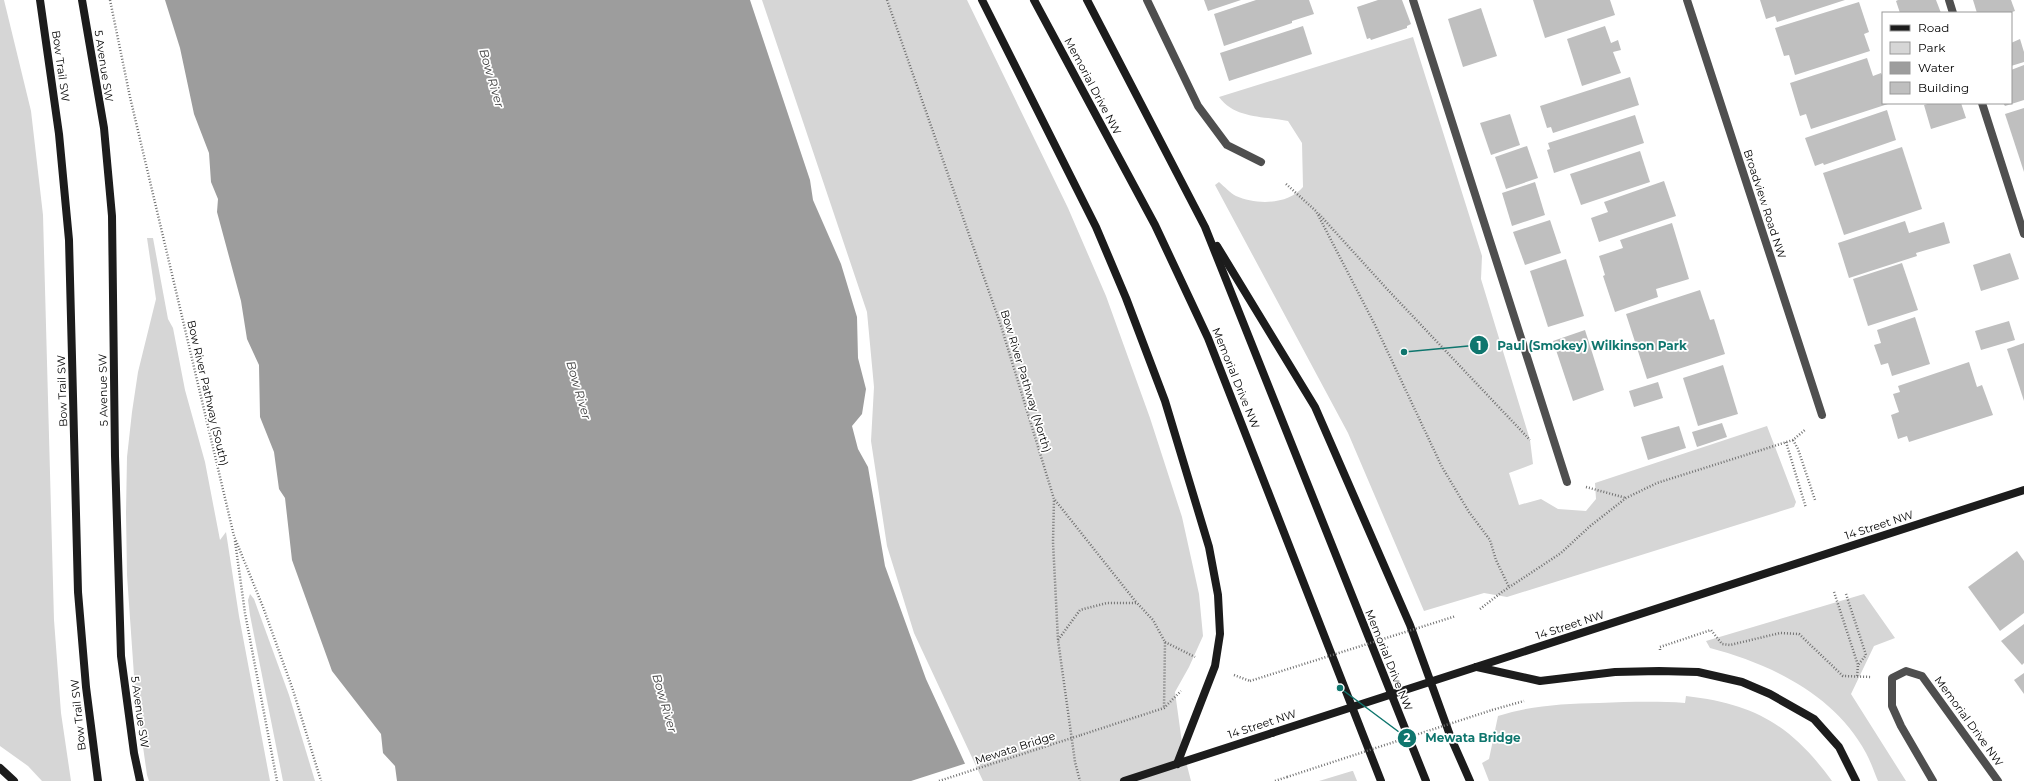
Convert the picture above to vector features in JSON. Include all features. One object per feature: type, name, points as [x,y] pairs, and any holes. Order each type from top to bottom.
[{"type":"main road","name":"Bow Trail SW","points":[[40,0],[59,134],[69,240],[78,592],[86,687],[98,781]]},
{"type":"main road","name":"5 Avenue SW","points":[[82,0],[104,128],[112,216],[115,456],[121,656],[134,752],[140,781]]},
{"type":"main road","points":[[982,0],[1096,227],[1126,298],[1165,401],[1208,547],[1218,595],[1220,634],[1215,666],[1178,764]]},
{"type":"main road","name":"Memorial Drive NW","points":[[1034,0],[1155,224],[1208,338],[1381,781]]},
{"type":"main road","name":"Memorial Drive NW","points":[[1087,0],[1205,227],[1426,781]]},
{"type":"main road","points":[[1205,227],[1315,407],[1410,625],[1452,738],[1470,781]]},
{"type":"main road","name":"14 Street NW","points":[[1124,781],[2024,490]]},
{"type":"main road","points":[[1476,667],[1540,681],[1615,672],[1659,671],[1698,672],[1742,682],[1770,694],[1814,719],[1839,748],[1856,781]]},
{"type":"main road","points":[[0,768],[14,781]]},
{"type":"street","points":[[1147,0],[1198,106],[1227,144],[1261,162]]},
{"type":"street","points":[[1413,0],[1567,482]]},
{"type":"street","name":"Broadview Road NW","points":[[1687,0],[1822,415]]},
{"type":"street","points":[[1949,0],[1953,12]]},
{"type":"street","points":[[1982,104],[2024,234]]},
{"type":"street","name":"Memorial Drive NW","points":[[1933,781],[1901,726],[1892,706],[1892,678],[1906,671],[1922,676],[1998,781]]},
{"type":"path","name":"Bow River Pathway (South)","points":[[110,0],[130,97],[234,536],[293,690],[321,781]]},
{"type":"path","name":"Bow River Pathway (North)","points":[[887,0],[1001,326],[1054,499],[1053,542],[1058,640],[1075,762],[1080,781]]},
{"type":"path","points":[[1286,184],[1316,211],[1530,440]]},
{"type":"path","points":[[1316,211],[1375,324],[1442,467],[1469,512],[1490,540],[1496,560],[1509,587]]},
{"type":"path","points":[[1480,609],[1509,587],[1561,552],[1589,527],[1626,498],[1658,483],[1793,440],[1798,448],[1815,500]]},
{"type":"path","points":[[1786,442],[1806,508]]},
{"type":"path","points":[[1567,482],[1626,498]]},
{"type":"path","points":[[1054,499],[1137,603],[1153,620],[1165,642],[1198,659]]},
{"type":"path","points":[[234,536],[245,613],[277,781]]},
{"type":"path","points":[[1660,651],[1660,647],[1711,630],[1722,644],[1730,645],[1780,633],[1799,634],[1843,676],[1857,677],[1858,665],[1834,592]]},
{"type":"path","points":[[1846,594],[1866,655],[1858,665]]},
{"type":"path","points":[[1058,640],[1080,610],[1107,603],[1137,603]]},
{"type":"path","points":[[1235,675],[1250,681],[1456,616]]},
{"type":"path","name":"Mewata Bridge","points":[[939,781],[1164,708],[1165,642]]},
{"type":"path","points":[[1275,781],[1492,710]]},
{"type":"green space","points":[[0,0],[4,0],[31,111],[43,215],[54,620],[61,713],[71,781],[42,781],[28,766],[0,746]]},
{"type":"green space","points":[[762,0],[967,0],[1068,208],[1106,296],[1150,418],[1182,517],[1199,594],[1203,636],[1189,667],[1175,692],[1183,750],[1191,781],[983,781],[914,633],[887,546],[871,441],[874,387],[867,312]]},
{"type":"green space","points":[[1413,37],[1482,256],[1481,279],[1530,440],[1533,464],[1509,473],[1519,505],[1541,499],[1558,509],[1586,511],[1596,499],[1595,483],[1767,426],[1796,502],[1794,507],[1507,597],[1484,593],[1424,611],[1348,433],[1215,185],[1219,182],[1236,196],[1262,202],[1271,202],[1289,197],[1297,193],[1303,187],[1302,143],[1288,121],[1242,113],[1233,109],[1219,97]]},
{"type":"green space","points":[[147,238],[153,238],[168,319],[173,328],[185,390],[205,462],[220,540],[226,532],[239,616],[270,781],[149,781],[147,775],[135,690],[127,575],[126,513],[127,457],[132,412],[138,372],[156,299]]},
{"type":"green space","points":[[250,594],[254,599],[289,695],[315,781],[283,781],[250,615],[248,600]]},
{"type":"green space","points":[[1864,594],[1895,638],[1874,646],[1851,694],[1906,781],[1878,781],[1868,756],[1853,732],[1837,714],[1799,685],[1756,663],[1710,648],[1706,641]]},
{"type":"green space","points":[[1686,696],[1732,705],[1770,720],[1802,745],[1832,781],[1489,781],[1482,763],[1489,759],[1498,716],[1536,707],[1586,703],[1685,703]]},
{"type":"green space","points":[[1352,771],[1357,781],[1319,781]]},
{"type":"water","name":"Bow River","points":[[165,0],[750,0],[810,180],[813,200],[841,264],[857,317],[858,358],[866,389],[862,414],[852,426],[858,449],[868,467],[885,566],[926,679],[973,781],[397,781],[395,766],[383,753],[381,734],[332,671],[292,560],[285,498],[279,489],[274,452],[260,417],[259,365],[247,339],[241,301],[217,212],[218,199],[211,182],[209,153],[194,114],[180,48]]},
{"type":"pier","points":[[967,763],[975,781],[911,781]]},
{"type":"building","points":[[1204,0],[1241,0],[1208,11]]},
{"type":"building","points":[[1256,0],[1309,0],[1314,14],[1224,46],[1214,14]]},
{"type":"building","points":[[1378,0],[1402,0],[1411,24],[1407,26],[1407,28],[1371,40],[1370,38],[1367,39],[1357,7]]},
{"type":"building","points":[[1533,0],[1610,0],[1615,15],[1545,38]]},
{"type":"building","points":[[1760,0],[1845,0],[1777,22],[1775,16],[1766,19]]},
{"type":"building","points":[[1936,0],[1941,12],[1900,12],[1896,1]]},
{"type":"building","points":[[1973,0],[2011,0],[2015,11],[2012,12],[1977,12]]},
{"type":"building","points":[[1859,2],[1869,32],[1864,34],[1870,51],[1795,75],[1789,55],[1784,56],[1775,28]]},
{"type":"building","points":[[1481,8],[1497,56],[1463,67],[1448,19]]},
{"type":"building","points":[[1303,26],[1312,54],[1229,81],[1220,53]]},
{"type":"building","points":[[1605,26],[1611,43],[1618,40],[1621,50],[1613,52],[1621,73],[1582,86],[1567,39]]},
{"type":"building","points":[[2020,39],[2024,52],[2024,62],[2012,66],[2012,43]]},
{"type":"building","points":[[1867,58],[1873,76],[1881,73],[1882,75],[1882,104],[1888,104],[1811,129],[1806,114],[1800,116],[1790,83]]},
{"type":"building","points":[[2024,65],[2024,100],[2012,104],[2012,70]]},
{"type":"building","points":[[1630,77],[1639,105],[1553,133],[1551,127],[1547,128],[1540,106]]},
{"type":"building","points":[[1961,104],[1966,118],[1931,129],[1924,105]]},
{"type":"building","points":[[2024,108],[2024,172],[2005,114]]},
{"type":"building","points":[[1887,110],[1896,140],[1824,165],[1823,163],[1815,166],[1805,138]]},
{"type":"building","points":[[1510,114],[1520,145],[1491,155],[1480,123]]},
{"type":"building","points":[[1635,115],[1644,143],[1554,173],[1547,150],[1550,149],[1548,143]]},
{"type":"building","points":[[1527,146],[1538,178],[1506,189],[1495,157]]},
{"type":"building","points":[[1902,147],[1922,209],[1844,235],[1823,173]]},
{"type":"building","points":[[1640,151],[1650,182],[1581,205],[1570,174]]},
{"type":"building","points":[[1664,181],[1676,216],[1599,242],[1591,218],[1608,212],[1604,202]]},
{"type":"building","points":[[1535,182],[1545,215],[1512,226],[1502,193]]},
{"type":"building","points":[[1550,220],[1561,253],[1525,265],[1513,232]]},
{"type":"building","points":[[1905,221],[1909,233],[1944,222],[1950,243],[1916,253],[1917,256],[1849,278],[1838,243]]},
{"type":"building","points":[[1672,223],[1689,279],[1656,289],[1658,297],[1615,312],[1603,276],[1605,275],[1599,256],[1623,248],[1620,240]]},
{"type":"building","points":[[2010,253],[2019,279],[1981,291],[1973,265]]},
{"type":"building","points":[[1566,259],[1584,316],[1548,327],[1530,271]]},
{"type":"building","points":[[1902,263],[1918,310],[1868,326],[1853,279]]},
{"type":"building","points":[[1700,290],[1710,320],[1714,319],[1725,354],[1647,379],[1626,314]]},
{"type":"building","points":[[1915,317],[1930,364],[1892,376],[1888,363],[1881,365],[1874,345],[1881,343],[1877,330]]},
{"type":"building","points":[[2009,321],[2015,340],[1981,350],[1975,331]]},
{"type":"building","points":[[1585,330],[1604,390],[1573,401],[1553,341]]},
{"type":"building","points":[[2024,343],[2024,401],[2007,349]]},
{"type":"building","points":[[1969,362],[1977,387],[1982,385],[1993,415],[1909,442],[1907,436],[1898,439],[1891,415],[1899,412],[1893,394],[1900,392],[1898,386]]},
{"type":"building","points":[[1723,365],[1738,414],[1698,426],[1683,378]]},
{"type":"building","points":[[1658,382],[1663,398],[1634,407],[1629,391]]},
{"type":"building","points":[[1722,423],[1727,437],[1697,447],[1692,432]]},
{"type":"building","points":[[1679,426],[1686,448],[1648,460],[1641,437]]},
{"type":"building","points":[[2017,551],[2024,561],[2024,613],[2000,631],[1968,587]]},
{"type":"building","points":[[2024,624],[2024,663],[2022,665],[2001,641]]},
{"type":"building","points":[[2024,673],[2024,694],[2014,680]]},
{"type":"place","name":"Paul (Smokey) Wilkinson Park","points":[[1404,352]]},
{"type":"place","name":"Mewata Bridge","points":[[1340,688]]}]
